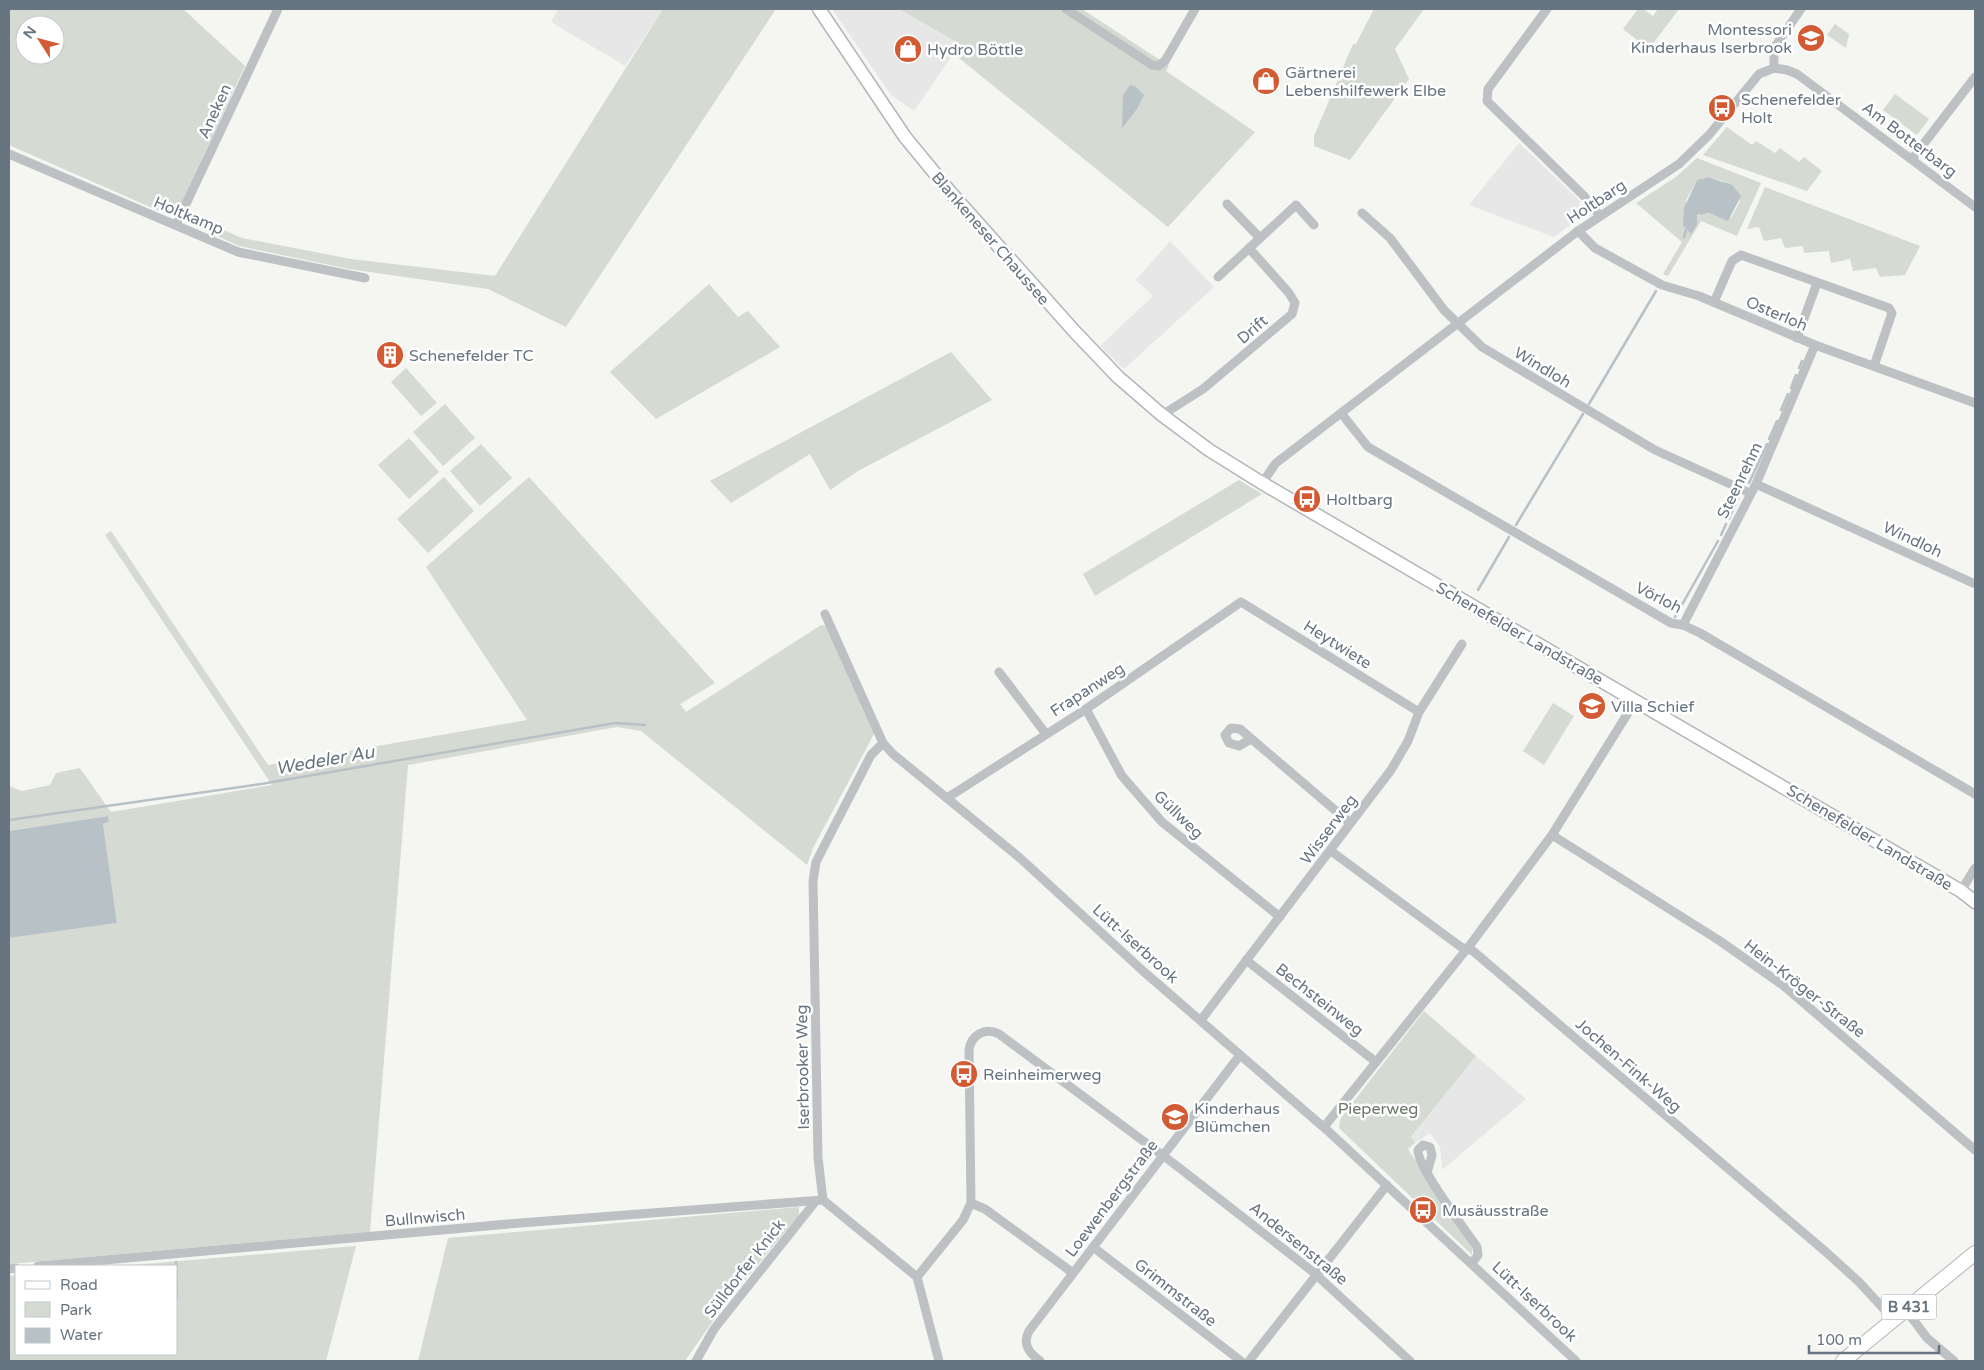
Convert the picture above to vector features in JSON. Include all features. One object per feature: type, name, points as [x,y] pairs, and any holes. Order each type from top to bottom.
[{"type":"main road","name":"Blankeneser Chaussee","points":[[819,9],[895,123],[939,179],[1075,332],[1118,377],[1162,415],[1194,439]]},
{"type":"main road","name":"Schenefelder Landstraße","points":[[1194,439],[1262,483],[1636,700],[1961,891],[1975,902]]},
{"type":"main road","name":"B 431","points":[[1842,1361],[1975,1253]]},
{"type":"street","name":"Aneken","points":[[176,225],[278,9]]},
{"type":"street","points":[[1066,9],[1158,66],[1165,61],[1195,9]]},
{"type":"street","points":[[1547,9],[1488,89],[1487,101],[1584,196],[1600,216]]},
{"type":"street","points":[[1774,68],[1774,48],[1801,9]]},
{"type":"street","name":"Holtbarg","points":[[1262,483],[1276,463],[1578,230],[1679,164],[1709,135],[1754,78],[1761,72],[1774,68]]},
{"type":"street","name":"Am Botterbarg","points":[[1774,68],[1797,74],[1975,206]]},
{"type":"street","points":[[1912,159],[1975,77]]},
{"type":"street","name":"Holtkamp","points":[[9,154],[238,252],[366,278]]},
{"type":"street","points":[[1228,204],[1260,238]]},
{"type":"street","points":[[1218,276],[1296,205],[1314,225]]},
{"type":"street","name":"Windloh","points":[[1362,213],[1390,238],[1444,310],[1487,351],[1655,450],[1750,493]]},
{"type":"street","name":"Osterloh","points":[[1578,230],[1595,248],[1655,282],[1714,302],[1815,345],[1975,403]]},
{"type":"street","name":"Drift","points":[[1162,415],[1203,389],[1292,314],[1295,303],[1289,293],[1249,248]]},
{"type":"street","points":[[1714,302],[1732,261],[1741,254],[1890,308],[1892,313],[1874,366]]},
{"type":"street","points":[[1797,338],[1817,283]]},
{"type":"street","name":"Steenrehm","points":[[1684,625],[1756,484],[1815,345]]},
{"type":"street","name":"Vörloh","points":[[1341,413],[1368,446],[1671,623],[1684,625],[1975,794]]},
{"type":"street","name":"Windloh","points":[[1756,484],[1975,584]]},
{"type":"street","name":"Frapanweg","points":[[947,798],[1086,709],[1241,602]]},
{"type":"street","name":"Heytwiete","points":[[1241,602],[1419,712]]},
{"type":"street","name":"Lütt-Iserbrook","points":[[825,614],[884,743],[913,771],[1020,858],[1324,1128],[1576,1361]]},
{"type":"street","name":"Wisserweg","points":[[1201,1020],[1391,770],[1408,741],[1419,712],[1462,644]]},
{"type":"street","points":[[999,672],[1046,734]]},
{"type":"street","points":[[1324,1128],[1466,949],[1552,834],[1636,700]]},
{"type":"street","name":"Güllweg","points":[[1086,709],[1122,776],[1162,822],[1280,917]]},
{"type":"street","points":[[1251,739],[1350,823]]},
{"type":"street","name":"Iserbrooker Weg","points":[[819,1201],[813,881],[816,862],[822,847],[871,755],[884,743]]},
{"type":"street","name":"Hein-Kröger-Straße","points":[[1552,834],[1720,940],[1784,986],[1975,1150]]},
{"type":"street","name":"Jochen-Fink-Weg","points":[[1331,851],[1466,949],[1473,951],[1820,1247],[1859,1282],[1894,1320]]},
{"type":"street","points":[[1961,891],[1975,868]]},
{"type":"street","name":"Bechsteinweg","points":[[1246,960],[1376,1062]]},
{"type":"street","name":"Andersenstraße","points":[[971,1203],[970,1046],[979,1034],[991,1031],[999,1034],[1162,1156],[1317,1276],[1410,1361]]},
{"type":"street","name":"Loewenbergstraße","points":[[1040,1361],[1028,1350],[1026,1336],[1072,1273],[1240,1055]]},
{"type":"street","name":"Lütt-Iserbrook","points":[[1427,1173],[1477,1247],[1478,1255],[1472,1263]]},
{"type":"street","points":[[1248,1361],[1387,1186]]},
{"type":"street","points":[[819,1201],[917,1277],[939,1361]]},
{"type":"street","name":"Bullnwisch","points":[[49,1265],[632,1214],[819,1201]]},
{"type":"street","name":"Sülldorfer Knick","points":[[696,1361],[714,1330],[819,1201]]},
{"type":"street","points":[[917,1277],[963,1220],[971,1203],[985,1209],[1072,1273]]},
{"type":"street","name":"Grimmstraße","points":[[1093,1247],[1241,1361]]},
{"type":"street","points":[[1906,1310],[1936,1347],[1954,1361]]},
{"type":"shaded area","points":[[558,9],[663,9],[625,66],[551,22]]},
{"type":"shaded area","points":[[832,9],[899,9],[960,44],[914,111],[891,95]]},
{"type":"shaded area","points":[[1519,143],[1580,201],[1577,220],[1554,237],[1469,205]]},
{"type":"shaded area","points":[[1170,241],[1214,287],[1124,369],[1100,346],[1153,296],[1136,280]]},
{"type":"shaded area","points":[[1476,1056],[1526,1099],[1442,1170],[1440,1147],[1430,1133],[1415,1143],[1411,1138]]},
{"type":"green space","points":[[9,9],[183,9],[245,66],[178,211],[166,214],[9,145]]},
{"type":"green space","points":[[663,9],[776,9],[566,327],[488,289],[349,269],[239,246],[191,224],[189,215],[242,238],[351,259],[495,276]]},
{"type":"green space","points":[[899,9],[1082,9],[1169,66],[1166,71],[1255,132],[1168,227],[954,54],[960,44]]},
{"type":"green space","points":[[1374,9],[1424,9],[1395,49],[1409,79],[1350,160],[1314,146],[1314,136],[1353,44],[1356,44]]},
{"type":"green space","points":[[1638,9],[1643,9],[1653,16],[1658,9],[1679,9],[1649,49],[1623,29]]},
{"type":"green space","points":[[1835,24],[1849,34],[1846,48],[1827,35]]},
{"type":"green space","points":[[1895,94],[1929,119],[1917,135],[1883,110]]},
{"type":"green space","points":[[1727,127],[1752,145],[1756,141],[1775,153],[1780,148],[1799,162],[1804,157],[1822,171],[1807,191],[1703,155]]},
{"type":"green space","points":[[1697,158],[1761,183],[1737,236],[1701,221],[1668,276],[1663,274],[1682,242],[1636,203],[1676,177]],"holes":[[[1708,177],[1723,181],[1740,201],[1731,218],[1706,213],[1702,214],[1697,216],[1697,225],[1691,234],[1686,200],[1697,180]]]},
{"type":"green space","points":[[1765,187],[1920,246],[1905,275],[1880,277],[1876,268],[1853,271],[1850,259],[1831,263],[1829,251],[1804,253],[1803,246],[1785,248],[1781,238],[1764,241],[1759,227],[1747,229]]},
{"type":"green space","points":[[709,284],[738,317],[748,311],[780,347],[656,419],[610,372]]},
{"type":"green space","points":[[951,352],[992,400],[858,471],[830,490],[810,454],[731,503],[710,481]]},
{"type":"green space","points":[[406,368],[437,403],[421,416],[391,382]]},
{"type":"green space","points":[[445,404],[475,438],[443,466],[413,432]]},
{"type":"green space","points":[[409,438],[439,472],[409,499],[378,465]]},
{"type":"green space","points":[[481,444],[512,478],[480,506],[450,471]]},
{"type":"green space","points":[[444,477],[474,511],[428,553],[397,519]]},
{"type":"green space","points":[[529,477],[715,683],[680,704],[686,712],[821,625],[829,626],[875,732],[813,848],[807,865],[641,731],[617,727],[408,765],[370,1232],[9,1264],[9,938],[117,923],[103,824],[109,822],[108,816],[9,831],[9,786],[22,791],[50,785],[56,773],[80,768],[111,812],[272,785],[105,535],[111,531],[268,765],[527,720],[426,567]]},
{"type":"green space","points":[[1239,480],[1262,494],[1095,596],[1083,574]]},
{"type":"green space","points":[[1553,703],[1574,716],[1544,765],[1523,751]]},
{"type":"green space","name":"Pieperweg","points":[[1424,1011],[1476,1056],[1411,1137],[1415,1143],[1408,1149],[1472,1248],[1472,1255],[1339,1128],[1340,1120],[1344,1114]]},
{"type":"green space","points":[[799,1207],[799,1215],[721,1309],[685,1361],[418,1361],[448,1238]]},
{"type":"green space","points":[[356,1246],[326,1361],[9,1361],[9,1276],[15,1275],[15,1355],[178,1355],[178,1265],[133,1265]]},
{"type":"water","points":[[1130,85],[1136,87],[1144,95],[1137,109],[1122,128],[1123,95]]},
{"type":"water","points":[[1708,177],[1732,185],[1741,196],[1728,221],[1709,213],[1697,215],[1697,225],[1691,234],[1683,225],[1684,208],[1697,180]]},
{"type":"water","points":[[108,816],[109,822],[103,824],[117,923],[9,938],[9,831]]},
{"type":"waterway","points":[[1684,237],[1686,230]]},
{"type":"waterway","points":[[1589,404],[1656,291]]},
{"type":"waterway","points":[[1799,368],[1802,361]]},
{"type":"waterway","points":[[1791,388],[1796,375]]},
{"type":"waterway","points":[[1781,410],[1788,394]]},
{"type":"waterway","points":[[1516,525],[1583,414]]},
{"type":"waterway","points":[[1769,439],[1777,421]]},
{"type":"waterway","points":[[1749,483],[1767,444]]},
{"type":"waterway","points":[[1729,519],[1739,495]]},
{"type":"waterway","points":[[1721,535],[1726,524]]},
{"type":"waterway","points":[[1478,590],[1509,537]]},
{"type":"waterway","points":[[1675,617],[1718,541]]},
{"type":"waterway","name":"Wedeler Au","points":[[9,820],[261,784],[615,723],[645,725]]},
{"type":"place","name":"Montessori Kinderhaus Iserbrook","points":[[1811,38]]},
{"type":"place","name":"Hydro Böttle","points":[[908,49]]},
{"type":"place","name":"Gärtnerei Lebenshilfewerk Elbe","points":[[1266,81]]},
{"type":"place","name":"Schenefelder Holt","points":[[1722,108]]},
{"type":"place","name":"Schenefelder TC","points":[[390,355]]},
{"type":"place","name":"Holtbarg","points":[[1307,499]]},
{"type":"place","name":"Villa Schief","points":[[1592,706]]},
{"type":"place","name":"Reinheimerweg","points":[[964,1074]]},
{"type":"place","name":"Kinderhaus Blümchen","points":[[1175,1117]]},
{"type":"place","name":"Musäusstraße","points":[[1423,1210]]}]
